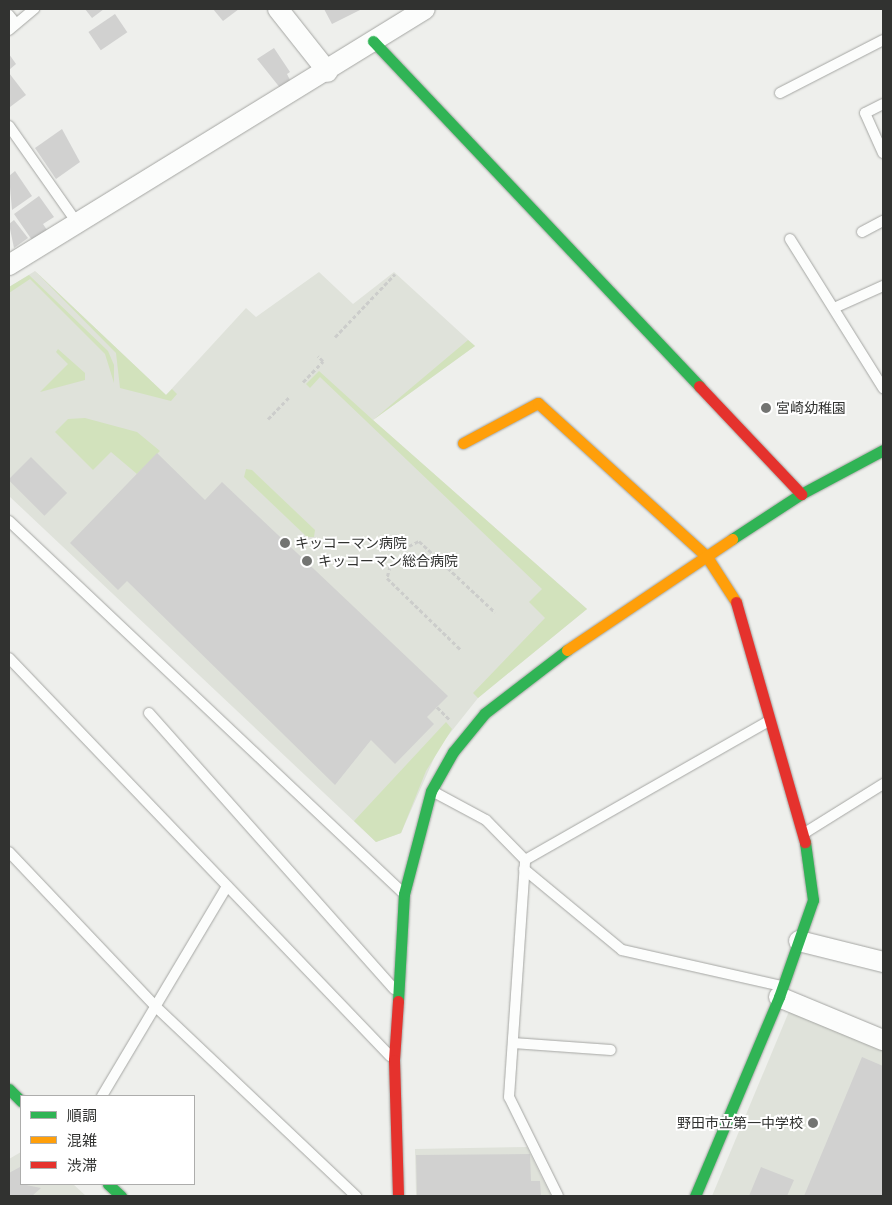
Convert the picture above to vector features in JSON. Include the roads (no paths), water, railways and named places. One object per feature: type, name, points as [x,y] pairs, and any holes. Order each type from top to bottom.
[{"type":"street","points":[[278,9],[328,72]]},
{"type":"street","points":[[9,266],[328,72],[425,9]]},
{"type":"street","points":[[373,41],[801,494]]},
{"type":"street","points":[[463,443],[538,403],[707,557],[735,600],[773,718],[804,833],[813,900],[781,992],[695,1196]]},
{"type":"street","points":[[398,1196],[394,1060],[404,894],[431,791],[453,752],[480,719],[522,682],[801,494],[883,450]]},
{"type":"street","points":[[799,942],[883,962]]},
{"type":"street","points":[[781,992],[883,1040]]},
{"type":"street","points":[[9,1089],[20,1100]]},
{"type":"street","points":[[109,1185],[121,1196]]},
{"type":"lane","points":[[9,15],[12,27],[34,9]]},
{"type":"lane","points":[[780,93],[883,40]]},
{"type":"lane","points":[[883,104],[865,113],[883,153]]},
{"type":"lane","points":[[9,126],[78,224]]},
{"type":"lane","points":[[862,232],[883,221]]},
{"type":"lane","points":[[790,239],[883,388]]},
{"type":"lane","points":[[834,308],[883,286]]},
{"type":"lane","points":[[9,521],[404,894]]},
{"type":"lane","points":[[9,658],[394,1060]]},
{"type":"lane","points":[[149,713],[398,993]]},
{"type":"lane","points":[[525,864],[773,718]]},
{"type":"lane","points":[[804,833],[883,784]]},
{"type":"lane","points":[[431,791],[486,820],[525,864],[622,950],[781,992]]},
{"type":"lane","points":[[9,852],[155,1006],[356,1196]]},
{"type":"lane","points":[[525,864],[509,1097],[558,1196]]},
{"type":"lane","points":[[103,1095],[227,886]]},
{"type":"lane","points":[[513,1043],[611,1050]]},
{"type":"place","name":"宮崎幼稚園","points":[[766,408]]},
{"type":"place","name":"キッコーマン病院","points":[[285,543]]},
{"type":"place","name":"キッコーマン総合病院","points":[[307,561]]},
{"type":"place","name":"野田市立第一中学校","points":[[813,1123]]}]
